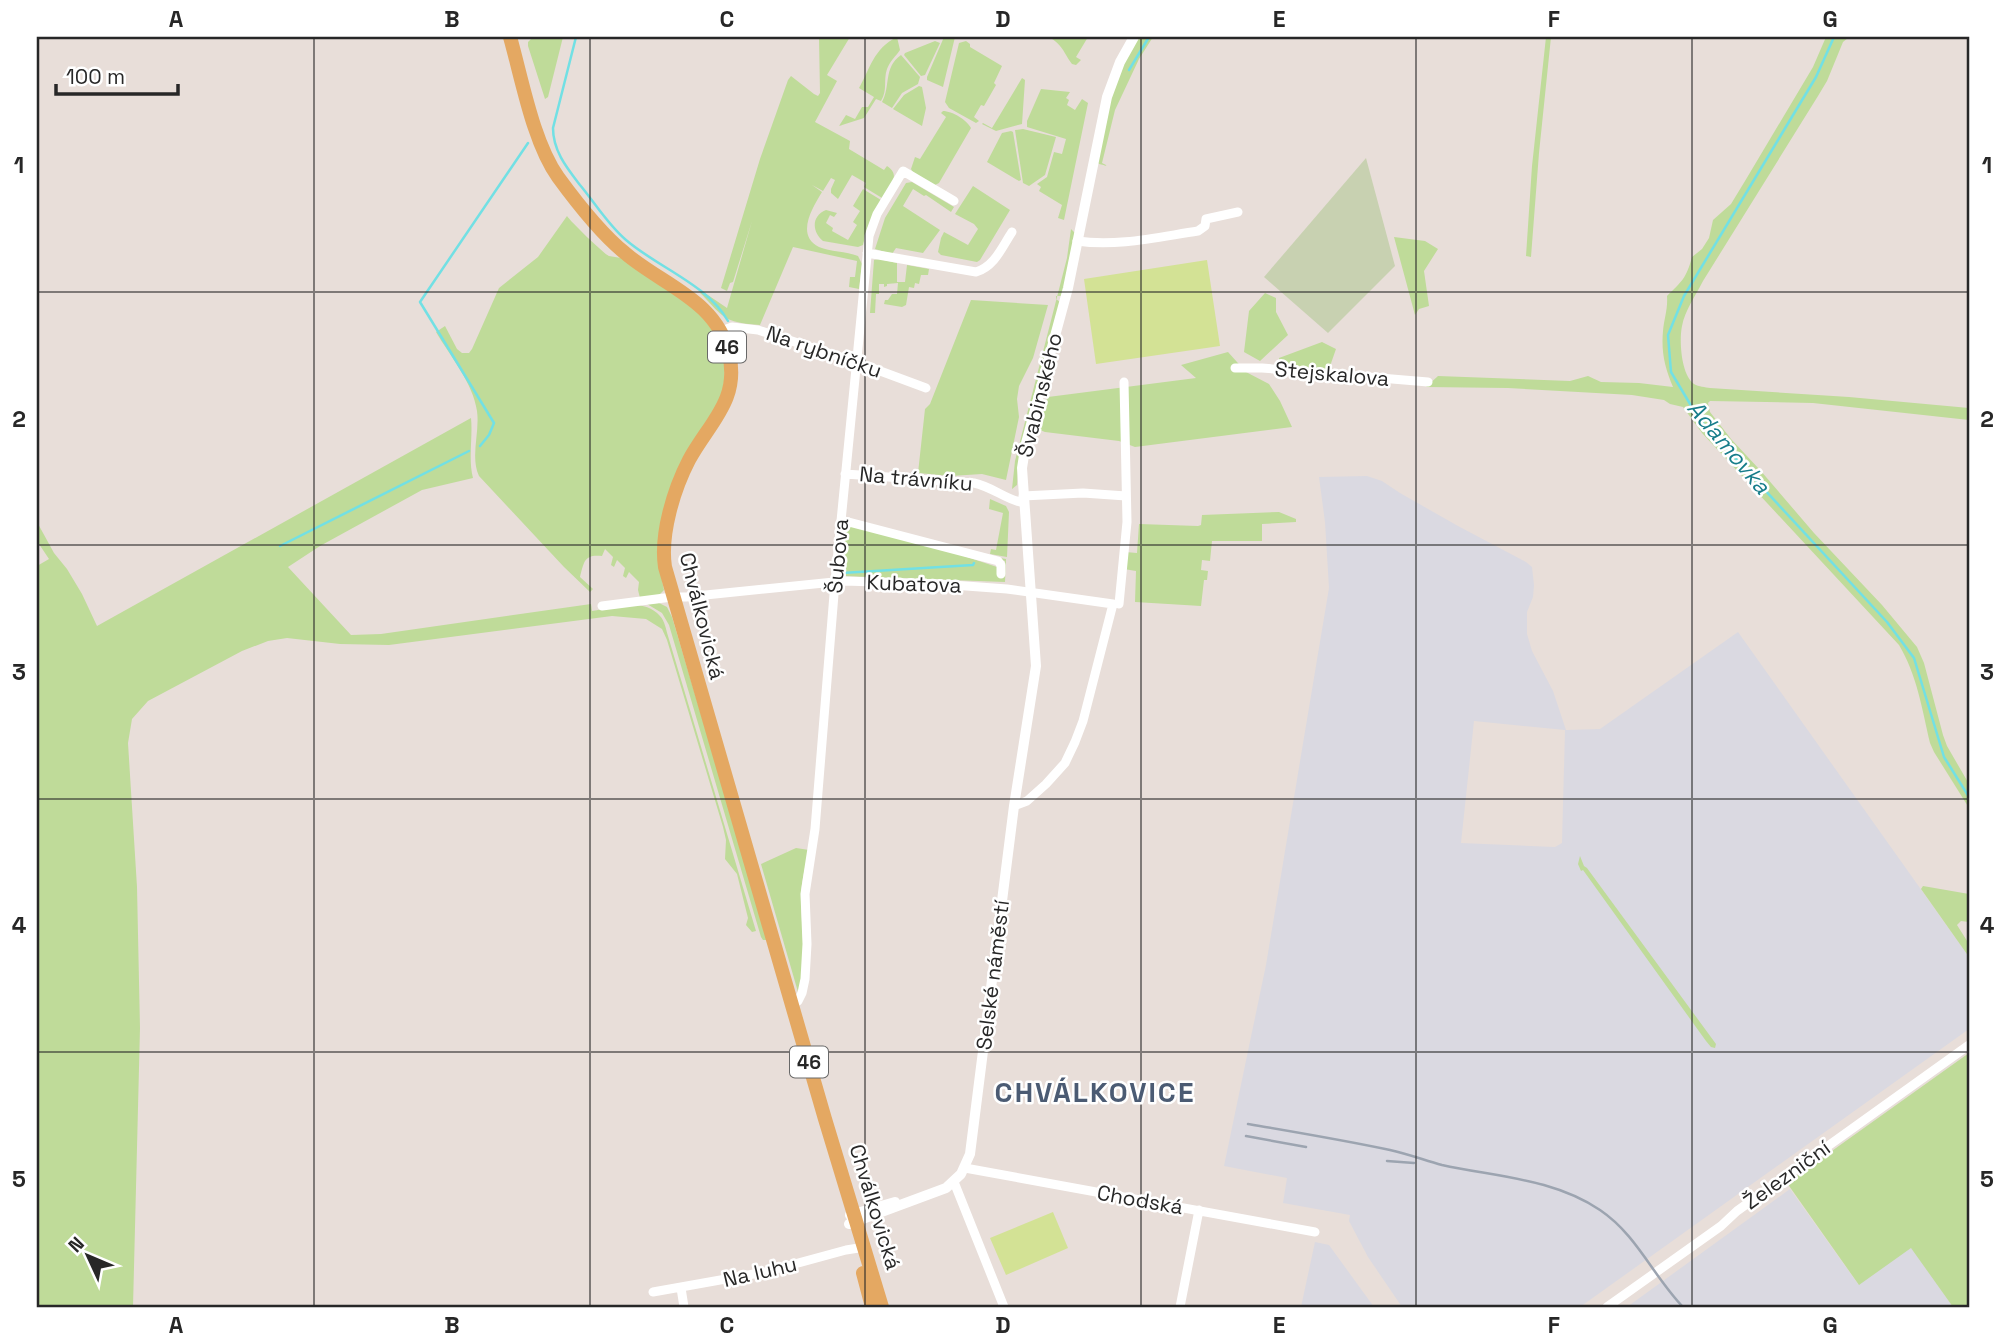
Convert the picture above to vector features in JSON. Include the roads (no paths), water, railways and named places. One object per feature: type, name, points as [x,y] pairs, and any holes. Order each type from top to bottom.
[{"type":"main road","name":"Chválkovická","points":[[510,37],[536,131],[546,157],[568,190],[616,246],[707,312],[721,331],[730,356],[730,386],[722,410],[686,466],[667,523],[663,558],[852,1219],[882,1307]]},
{"type":"main road","name":"Chválkovická","points":[[861,1248],[872,1307]]},
{"type":"street","name":"Švabinského","points":[[1030,593],[1023,500],[1026,443],[1068,288],[1105,104],[1123,56],[1134,37]]},
{"type":"street","name":"Šubova","points":[[792,1005],[802,993],[806,966],[805,894],[815,829],[835,582],[869,236],[877,214],[903,171],[954,201]]},
{"type":"street","points":[[1077,241],[1101,244],[1128,242],[1198,231],[1205,226],[1206,219],[1238,212]]},
{"type":"street","points":[[867,253],[976,272],[989,267],[1012,232]]},
{"type":"street","name":"Na rybníčku","points":[[721,331],[732,327],[752,328],[926,388]]},
{"type":"street","name":"Stejskalova","points":[[1235,368],[1428,382]]},
{"type":"street","points":[[1014,806],[1027,801],[1065,763],[1083,721],[1116,604],[1127,522],[1124,382]]},
{"type":"street","name":"Na trávníku","points":[[845,474],[974,483],[985,485],[1016,502],[1023,500]]},
{"type":"street","points":[[1023,500],[1083,493],[1126,496]]},
{"type":"street","name":"Kubatova","points":[[841,520],[998,561],[1002,565],[1001,574]]},
{"type":"street","name":"Kubatova","points":[[602,606],[835,582],[939,584],[1007,589],[1116,604]]},
{"type":"street","name":"Selské náměstí","points":[[852,1219],[894,1202],[918,1199],[942,1191],[954,1182],[964,1168],[971,1145],[1014,806],[1036,666],[1030,593]]},
{"type":"street","name":"Železniční","points":[[1606,1307],[1969,1045]]},
{"type":"street","name":"Chodská","points":[[964,1168],[1315,1231]]},
{"type":"street","points":[[954,1182],[1004,1307]]},
{"type":"street","points":[[1180,1307],[1199,1210]]},
{"type":"street","name":"Na luhu","points":[[653,1292],[765,1272],[861,1248]]},
{"type":"street","points":[[681,1288],[684,1307]]},
{"type":"waterway","points":[[576,37],[553,128],[555,144],[562,159],[619,234],[638,250],[695,286],[719,308],[728,321]]},
{"type":"waterway","points":[[1129,70],[1149,37]]},
{"type":"waterway","name":"Adamovka","points":[[1834,37],[1816,77],[1684,296],[1668,335],[1671,372],[1699,419],[1887,622],[1914,658],[1944,757],[1969,797]]},
{"type":"waterway","points":[[480,446],[494,423],[420,302],[528,143]]},
{"type":"waterway","points":[[280,546],[469,451]]},
{"type":"waterway","points":[[842,573],[974,563]]},
{"type":"railway","points":[[1248,1124],[1390,1150],[1442,1165],[1523,1180],[1563,1191],[1582,1199],[1613,1220],[1683,1307]]},
{"type":"railway","points":[[1246,1136],[1306,1147]]},
{"type":"railway","points":[[1387,1161],[1414,1163]]},
{"type":"district","name":"CHVÁLKOVICE","points":[[1095,1092]]}]
